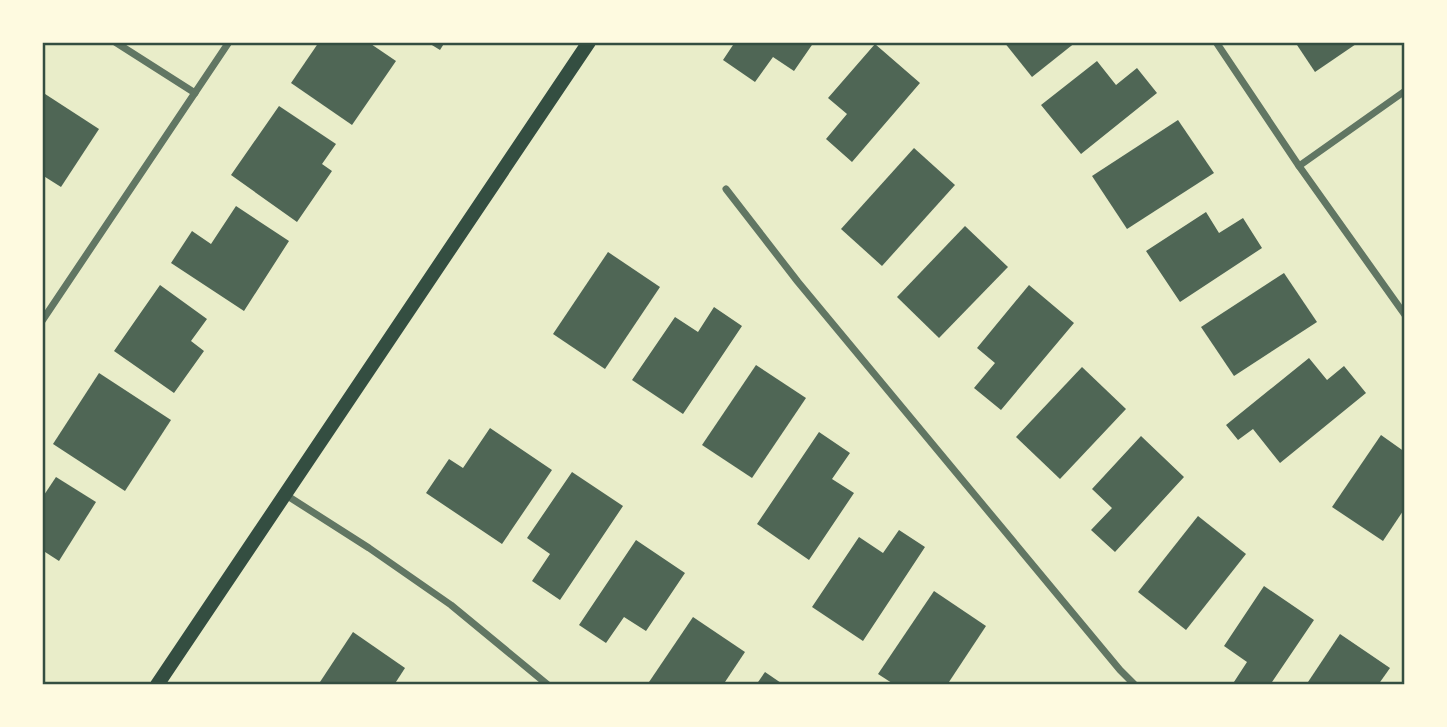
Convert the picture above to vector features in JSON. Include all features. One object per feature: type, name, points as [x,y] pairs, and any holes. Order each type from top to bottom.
[{"type":"main road","points":[[157,685],[589,42]]},
{"type":"street","points":[[115,42],[195,93]]},
{"type":"street","points":[[42,321],[229,42]]},
{"type":"street","points":[[1216,42],[1299,166],[1405,315]]},
{"type":"street","points":[[1299,166],[1405,91]]},
{"type":"street","points":[[726,189],[798,282],[1119,670],[1135,685]]},
{"type":"street","points":[[286,495],[451,605],[548,685]]},
{"type":"building","points":[[319,42],[368,42],[396,61],[352,125],[291,83]]},
{"type":"building","points":[[427,42],[445,42],[440,50]]},
{"type":"building","points":[[735,42],[814,42],[794,71],[773,57],[755,82],[723,60]]},
{"type":"building","points":[[1004,42],[1076,42],[1032,77]]},
{"type":"building","points":[[1295,42],[1359,42],[1315,72]]},
{"type":"building","points":[[875,44],[920,83],[852,162],[826,139],[847,114],[828,98]]},
{"type":"building","points":[[1097,61],[1116,85],[1137,68],[1157,93],[1081,154],[1041,105]]},
{"type":"building","points":[[42,92],[99,129],[61,187],[42,175]]},
{"type":"building","points":[[279,106],[336,144],[322,164],[332,171],[297,222],[231,175]]},
{"type":"building","points":[[1178,120],[1214,173],[1127,229],[1092,176]]},
{"type":"building","points":[[914,148],[955,185],[882,266],[841,229]]},
{"type":"building","points":[[236,206],[289,241],[244,311],[171,263],[192,231],[211,244]]},
{"type":"building","points":[[1206,212],[1219,233],[1243,218],[1262,248],[1180,302],[1146,251]]},
{"type":"building","points":[[965,226],[1008,267],[939,338],[897,297]]},
{"type":"building","points":[[608,252],[660,287],[605,369],[553,334]]},
{"type":"building","points":[[1284,273],[1317,322],[1234,376],[1201,327]]},
{"type":"building","points":[[160,285],[207,319],[191,341],[204,351],[174,393],[114,351]]},
{"type":"building","points":[[1029,285],[1074,323],[1001,410],[974,388],[995,363],[977,348]]},
{"type":"building","points":[[714,307],[742,326],[683,414],[632,380],[675,317],[698,332]]},
{"type":"building","points":[[1309,358],[1327,380],[1344,366],[1366,393],[1280,463],[1253,429],[1238,440],[1226,425]]},
{"type":"building","points":[[756,365],[806,398],[752,478],[702,445]]},
{"type":"building","points":[[1082,367],[1126,409],[1060,479],[1016,437]]},
{"type":"building","points":[[99,373],[171,420],[125,491],[53,444]]},
{"type":"building","points":[[490,428],[552,470],[502,544],[426,493],[449,459],[463,468]]},
{"type":"building","points":[[819,432],[850,453],[832,479],[854,493],[809,560],[757,524]]},
{"type":"building","points":[[1381,435],[1405,452],[1405,508],[1383,541],[1332,507]]},
{"type":"building","points":[[1141,436],[1184,477],[1115,552],[1091,530],[1112,508],[1092,489]]},
{"type":"building","points":[[572,472],[623,506],[560,600],[532,581],[550,554],[527,538]]},
{"type":"building","points":[[56,477],[96,502],[59,561],[42,550],[42,498]]},
{"type":"building","points":[[1198,516],[1246,554],[1186,630],[1138,592]]},
{"type":"building","points":[[899,530],[925,547],[863,641],[812,607],[859,537],[883,553]]},
{"type":"building","points":[[636,540],[685,573],[646,631],[624,617],[606,643],[579,625]]},
{"type":"building","points":[[1264,586],[1314,620],[1270,685],[1232,685],[1247,662],[1224,646]]},
{"type":"building","points":[[934,591],[986,626],[947,685],[895,685],[878,674]]},
{"type":"building","points":[[693,617],[745,652],[723,685],[647,685]]},
{"type":"building","points":[[353,632],[405,668],[394,685],[318,685]]},
{"type":"building","points":[[1340,634],[1390,668],[1378,685],[1306,685]]},
{"type":"building","points":[[765,672],[784,685],[756,685]]}]
